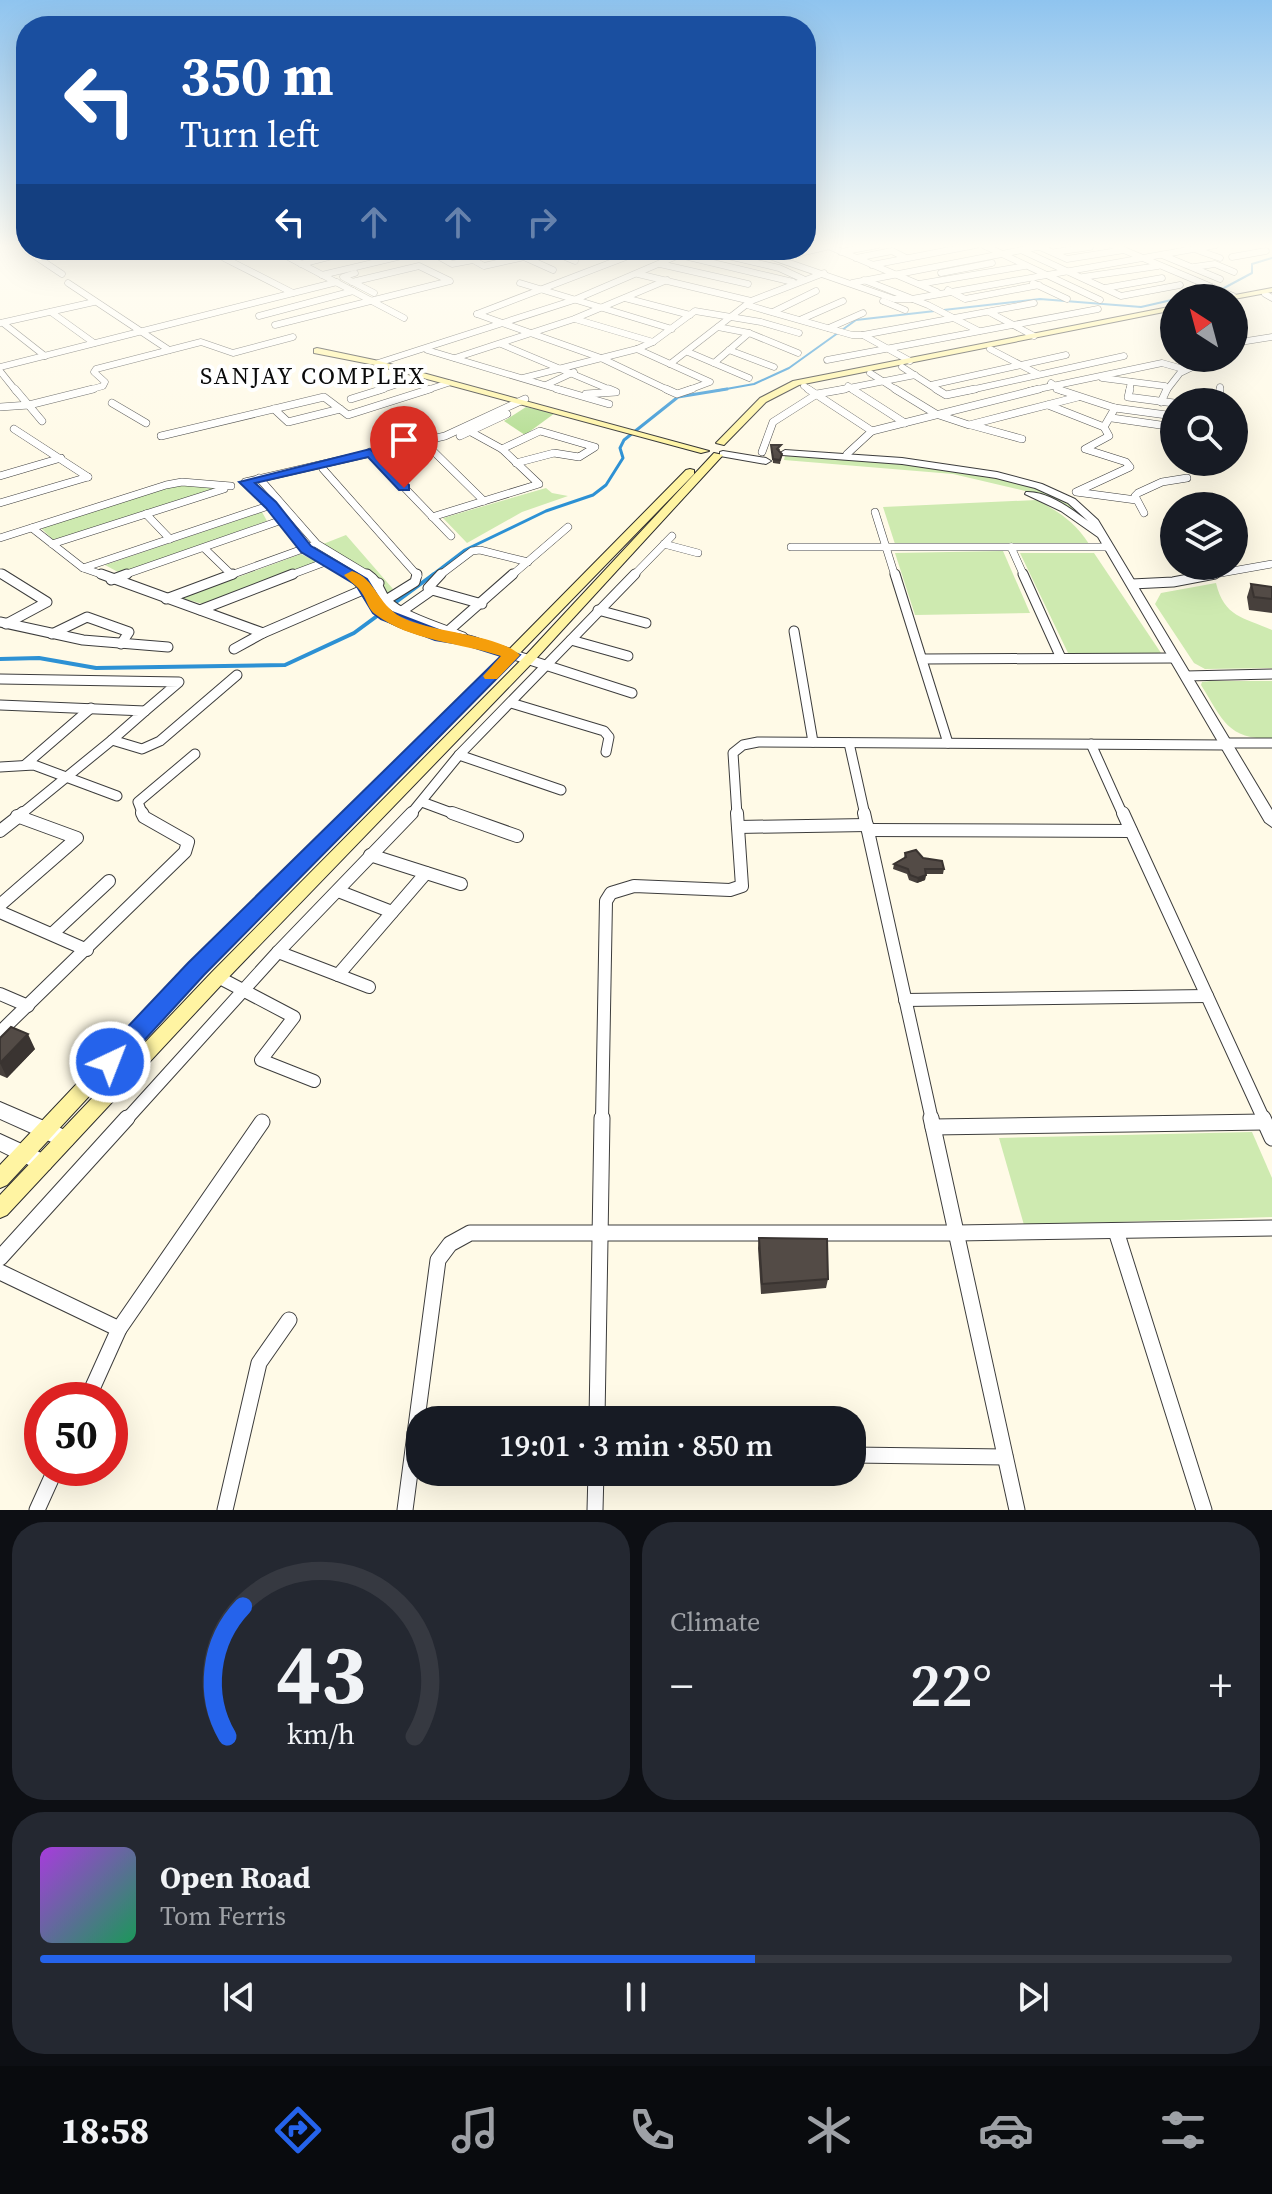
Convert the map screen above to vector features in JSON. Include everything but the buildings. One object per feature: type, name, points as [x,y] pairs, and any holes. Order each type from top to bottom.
[{"type":"main road","points":[[0,1209],[218,977],[529,659],[718,449],[777,399],[804,386],[1145,315]]},
{"type":"main road","points":[[2,1173],[45,1133],[196,969],[776,391],[796,383],[990,349],[1148,315]]},
{"type":"main road","points":[[334,344],[448,383],[645,434],[718,449]]},
{"type":"main road","points":[[317,351],[382,362],[520,402]]},
{"type":"street","points":[[1,328],[40,315]]},
{"type":"street","points":[[56,315],[94,343]]},
{"type":"street","points":[[115,315],[169,350]]},
{"type":"street","points":[[42,421],[0,369],[205,315]]},
{"type":"street","points":[[275,325],[313,315]]},
{"type":"street","points":[[399,315],[404,318]]},
{"type":"street","points":[[482,315],[601,358],[677,394],[710,382],[637,349]]},
{"type":"street","points":[[382,362],[528,315]]},
{"type":"street","points":[[455,358],[582,315]]},
{"type":"street","points":[[628,315],[672,329]]},
{"type":"street","points":[[523,378],[637,349],[653,342],[689,315]]},
{"type":"street","points":[[729,315],[799,333]]},
{"type":"street","points":[[787,315],[852,335],[969,315]]},
{"type":"street","points":[[802,319],[810,315]]},
{"type":"street","points":[[831,328],[858,315]]},
{"type":"street","points":[[950,315],[979,331]]},
{"type":"street","points":[[995,315],[1034,336]]},
{"type":"street","points":[[827,360],[1064,315]]},
{"type":"street","points":[[670,364],[733,316]]},
{"type":"street","points":[[574,319],[653,342]]},
{"type":"street","points":[[718,327],[749,333],[798,353]]},
{"type":"street","points":[[1,328],[15,331],[45,356]]},
{"type":"street","points":[[714,363],[749,333]]},
{"type":"street","points":[[863,335],[889,349],[915,375],[946,395],[1124,356]]},
{"type":"street","points":[[0,409],[31,406],[103,386],[105,382],[94,372],[96,369],[201,342],[233,353],[293,337]]},
{"type":"street","points":[[1248,341],[1272,337]]},
{"type":"street","points":[[501,344],[616,392],[580,395]]},
{"type":"street","points":[[425,349],[609,404]]},
{"type":"street","points":[[990,349],[1054,384],[1057,389],[1115,408],[1160,414]]},
{"type":"street","points":[[729,350],[774,367]]},
{"type":"street","points":[[688,352],[749,378]]},
{"type":"street","points":[[931,385],[1066,355]]},
{"type":"street","points":[[847,454],[872,431],[1054,384],[1160,363]]},
{"type":"street","points":[[546,385],[574,372]]},
{"type":"street","points":[[1092,377],[1165,386],[1180,372]]},
{"type":"street","points":[[351,399],[404,382],[412,373]]},
{"type":"street","points":[[870,373],[936,414],[1022,439]]},
{"type":"street","points":[[718,449],[766,455],[773,422],[817,394],[915,375]]},
{"type":"street","points":[[404,382],[421,392]]},
{"type":"street","points":[[1131,382],[1128,397],[1160,402]]},
{"type":"street","points":[[161,436],[324,397],[348,415],[448,383]]},
{"type":"street","points":[[0,386],[12,385]]},
{"type":"street","points":[[804,386],[872,431]]},
{"type":"street","points":[[848,386],[905,423]]},
{"type":"street","points":[[985,386],[1003,396]]},
{"type":"street","points":[[969,425],[1078,397]]},
{"type":"street","points":[[260,480],[323,469],[462,430],[520,402]]},
{"type":"street","points":[[52,544],[231,486],[427,445],[474,432],[515,409],[520,402]]},
{"type":"street","points":[[112,403],[146,423]]},
{"type":"street","points":[[1046,405],[1104,427],[1109,436],[1085,449],[1126,462],[1130,467],[1076,493],[1136,500]]},
{"type":"street","points":[[1104,427],[1112,418],[1115,408]]},
{"type":"street","points":[[274,409],[288,422],[340,409]]},
{"type":"street","points":[[1112,418],[1160,425]]},
{"type":"street","points":[[0,503],[88,477],[14,429]]},
{"type":"street","points":[[432,517],[539,484],[502,449],[474,432],[462,430]]},
{"type":"street","points":[[502,449],[540,431],[595,447],[579,457],[554,453],[516,463]]},
{"type":"street","points":[[427,445],[484,501]]},
{"type":"street","points":[[372,455],[451,536]]},
{"type":"street","points":[[0,476],[61,458]]},
{"type":"street","points":[[785,458],[984,482],[1045,499],[1065,509],[1104,542],[1132,584],[1272,822]]},
{"type":"street","points":[[323,469],[418,576],[394,606]]},
{"type":"street","points":[[1144,513],[1135,496],[1147,487],[1187,478]]},
{"type":"street","points":[[260,480],[282,520],[306,549],[367,588],[382,612],[441,637],[468,640],[632,693]]},
{"type":"street","points":[[0,538],[166,485],[182,482],[231,486]]},
{"type":"street","points":[[247,484],[275,503],[317,544],[349,561],[379,583],[394,606],[450,629],[468,640]]},
{"type":"street","points":[[83,568],[275,503]]},
{"type":"street","points":[[875,512],[948,743]]},
{"type":"street","points":[[146,514],[170,539]]},
{"type":"street","points":[[111,580],[282,520]]},
{"type":"street","points":[[441,637],[568,527]]},
{"type":"street","points":[[32,528],[83,568],[263,633]]},
{"type":"street","points":[[0,1258],[244,993],[278,952],[422,802],[459,755],[598,610],[668,540],[698,553]]},
{"type":"street","points":[[791,547],[1011,547],[1104,542]]},
{"type":"street","points":[[166,599],[317,544]]},
{"type":"street","points":[[1011,547],[1061,658]]},
{"type":"street","points":[[204,548],[232,575]]},
{"type":"street","points":[[482,604],[432,590],[428,588],[429,584],[472,551],[480,550],[528,562]]},
{"type":"street","points":[[200,610],[328,561]]},
{"type":"street","points":[[1132,584],[1173,582],[1272,564]]},
{"type":"street","points":[[0,573],[47,602],[3,623]]},
{"type":"street","points":[[234,649],[263,633],[379,583]]},
{"type":"street","points":[[394,606],[432,590]]},
{"type":"street","points":[[598,610],[646,623]]},
{"type":"street","points":[[50,634],[87,617],[129,632],[121,644]]},
{"type":"street","points":[[3,623],[50,634],[168,647]]},
{"type":"street","points":[[794,631],[813,742]]},
{"type":"street","points":[[571,640],[628,656]]},
{"type":"street","points":[[922,659],[1175,658]]},
{"type":"street","points":[[1186,676],[1272,674]]},
{"type":"street","points":[[112,740],[142,749],[160,741],[237,675]]},
{"type":"street","points":[[0,679],[179,682],[0,831]]},
{"type":"street","points":[[511,703],[604,731],[609,737],[606,752]]},
{"type":"street","points":[[0,705],[145,711]]},
{"type":"street","points":[[23,766],[91,708]]},
{"type":"street","points":[[597,1406],[606,901],[611,893],[634,886],[730,890],[742,886],[733,753],[737,748],[758,742],[1272,743]]},
{"type":"street","points":[[849,743],[1017,1510]]},
{"type":"street","points":[[1091,744],[1272,1138]]},
{"type":"street","points":[[0,1032],[185,852],[188,842],[144,817],[138,802],[195,754]]},
{"type":"street","points":[[459,755],[561,790]]},
{"type":"street","points":[[0,767],[34,765],[117,796]]},
{"type":"street","points":[[422,802],[517,836]]},
{"type":"street","points":[[0,905],[77,838],[17,816]]},
{"type":"street","points":[[738,827],[1131,831]]},
{"type":"street","points":[[370,855],[461,884]]},
{"type":"street","points":[[338,975],[426,873]]},
{"type":"street","points":[[52,934],[109,881]]},
{"type":"street","points":[[338,891],[392,912]]},
{"type":"street","points":[[0,912],[87,950]]},
{"type":"street","points":[[278,952],[369,987]]},
{"type":"street","points":[[218,977],[294,1017],[261,1060],[314,1081]]},
{"type":"street","points":[[0,994],[28,1006]]},
{"type":"street","points":[[905,1000],[1207,996]]},
{"type":"street","points":[[0,1110],[45,1133],[65,1139]]},
{"type":"street","points":[[95,1382],[119,1329],[262,1122]]},
{"type":"street","points":[[933,1127],[1264,1122]]},
{"type":"street","points":[[0,1142],[23,1156],[43,1163]]},
{"type":"street","points":[[405,1510],[438,1260],[450,1244],[470,1233],[956,1233],[1272,1228]]},
{"type":"street","points":[[1116,1231],[1204,1510]]},
{"type":"street","points":[[0,1272],[119,1329]]},
{"type":"street","points":[[225,1510],[259,1363],[289,1320]]},
{"type":"street","points":[[866,1455],[1005,1457]]},
{"type":"street","points":[[37,1510],[48,1486]]},
{"type":"street","points":[[595,1510],[596,1486]]},
{"type":"green space","points":[[526,407],[555,413],[525,435],[504,421]]},
{"type":"green space","points":[[785,456],[903,464],[996,478],[1037,490],[1070,506],[1092,527],[1042,495],[953,474],[784,460]]},
{"type":"green space","points":[[174,484],[224,486],[54,541],[41,528]]},
{"type":"green space","points":[[546,488],[552,493],[568,496],[522,512],[467,543],[443,518]]},
{"type":"green space","points":[[1037,500],[1066,518],[1089,544],[895,544],[883,507]]},
{"type":"green space","points":[[262,512],[267,521],[120,573],[105,565]]},
{"type":"green space","points":[[346,535],[393,589],[387,595],[377,584],[318,546]]},
{"type":"green space","points":[[1003,551],[1030,613],[915,615],[895,553]]},
{"type":"green space","points":[[1020,553],[1094,553],[1161,653],[1068,653]]},
{"type":"green space","points":[[301,554],[317,562],[203,604],[181,598]]},
{"type":"green space","points":[[1216,583],[1224,603],[1230,609],[1272,630],[1272,668],[1205,669],[1194,663],[1155,604],[1161,593]]},
{"type":"green space","points":[[1210,681],[1272,681],[1272,739],[1245,735],[1228,725],[1201,685]]},
{"type":"green space","points":[[1252,1132],[1272,1178],[1272,1217],[1024,1225],[999,1138]]},
{"type":"waterway","points":[[718,391],[754,384],[789,368],[856,320],[896,315]]},
{"type":"waterway","points":[[718,391],[727,389]]},
{"type":"waterway","points":[[431,576],[465,550],[546,511],[593,495],[606,485],[623,458],[620,448],[624,440],[678,397],[718,391]]},
{"type":"waterway","points":[[0,659],[39,658],[96,668],[285,665],[354,633],[434,574]]},
{"type":"slow traffic","points":[[352,575],[367,588],[378,609],[397,621],[441,637],[468,640],[512,655],[491,676]]},
{"type":"district","name":"SANJAY COMPLEX","points":[[313,376]]},
{"type":"route","points":[[110,1062],[196,969],[512,655],[468,640],[441,637],[387,615],[378,609],[362,582],[306,549],[271,505],[245,482],[370,452],[404,488]]}]
